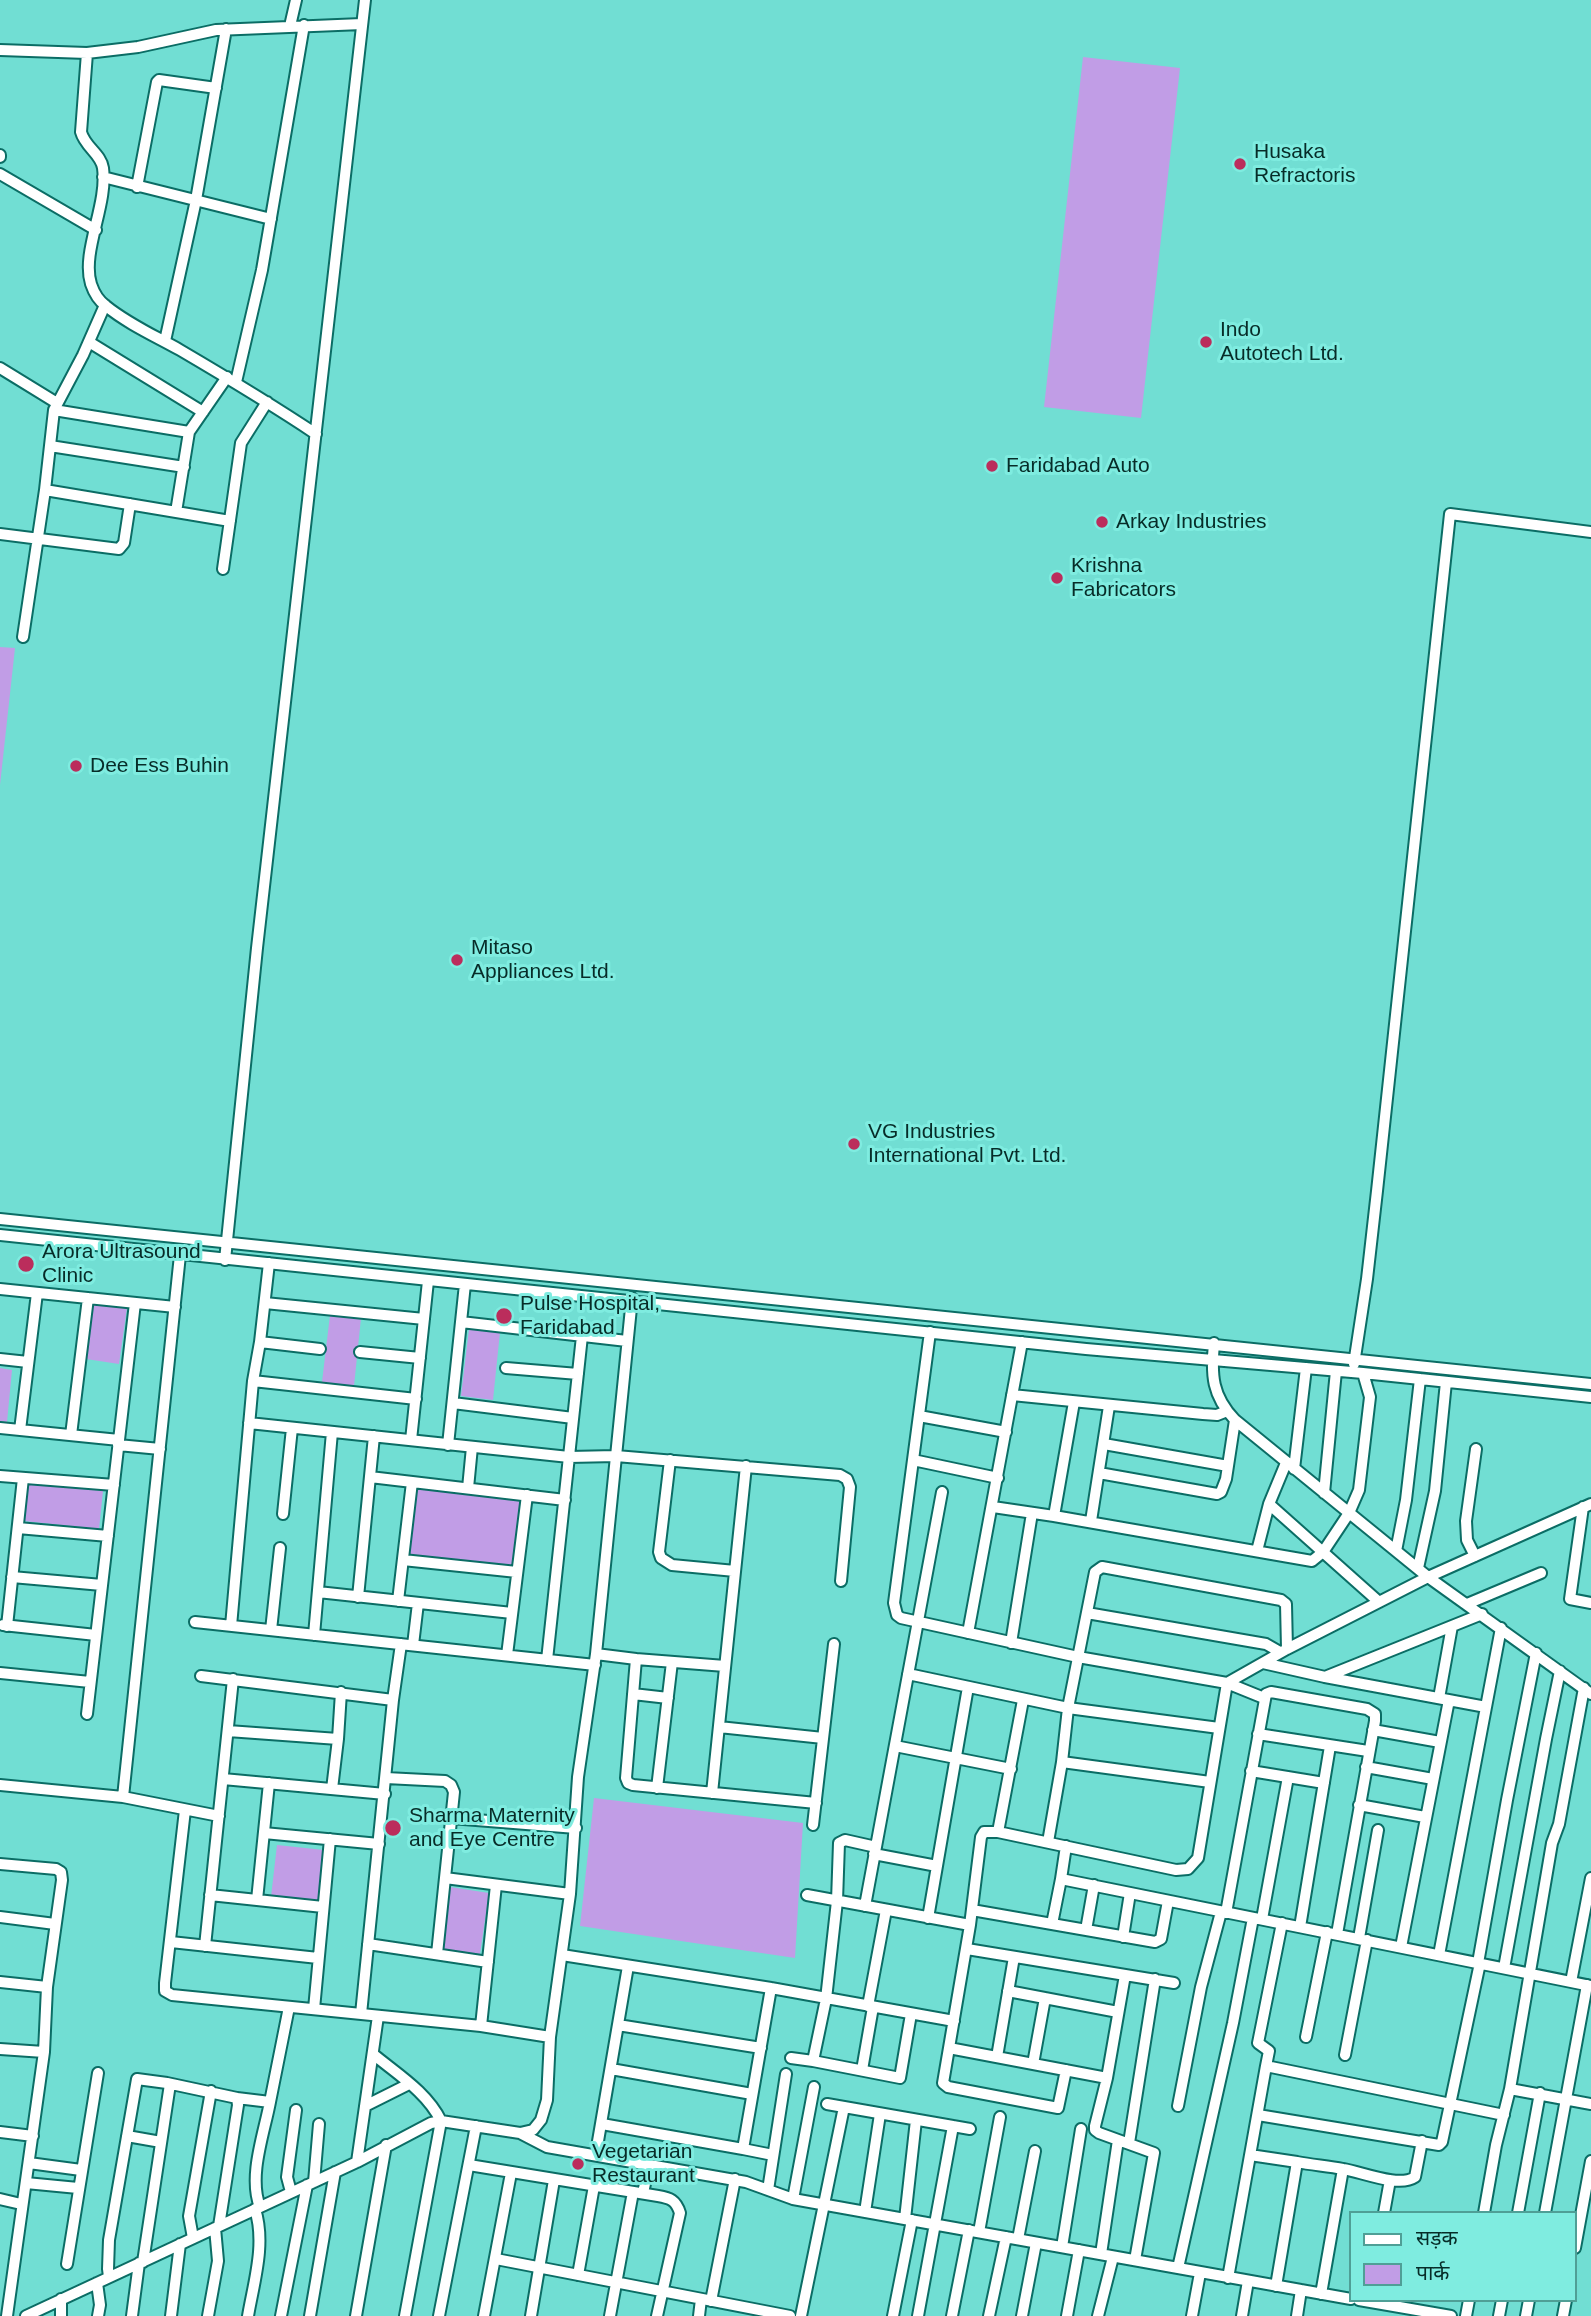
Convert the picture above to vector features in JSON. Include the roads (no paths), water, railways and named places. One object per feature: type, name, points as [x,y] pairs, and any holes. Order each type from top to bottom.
[{"type":"street","points":[[290,26],[296,0]]},
{"type":"street","points":[[225,1260],[257,948],[365,0]]},
{"type":"street","points":[[0,50],[87,53],[138,47],[226,29],[362,24]]},
{"type":"street","points":[[176,512],[190,432],[203,412],[231,380],[262,270],[304,26]]},
{"type":"street","points":[[165,341],[196,200],[226,29]]},
{"type":"street","points":[[87,53],[81,132],[84,142],[101,161],[103,177],[102,206],[89,268],[97,296],[105,305],[316,434]]},
{"type":"street","points":[[137,187],[159,79],[216,88]]},
{"type":"street","points":[[0,174],[96,230]]},
{"type":"street","points":[[103,177],[271,219]]},
{"type":"street","points":[[23,638],[46,491],[55,407],[105,305]]},
{"type":"street","points":[[89,342],[203,412]]},
{"type":"street","points":[[0,368],[55,407],[190,432]]},
{"type":"street","points":[[223,569],[242,443],[267,402]]},
{"type":"street","points":[[50,446],[184,467]]},
{"type":"street","points":[[46,491],[230,521]]},
{"type":"street","points":[[0,534],[119,549],[124,544],[130,505]]},
{"type":"street","points":[[993,1507],[1091,1521],[1312,1561],[1323,1552],[1349,1513],[1359,1490],[1370,1396],[1358,1373],[1355,1359],[1370,1254],[1450,514],[1591,531]]},
{"type":"street","points":[[0,1219],[1591,1384]]},
{"type":"street","points":[[0,1235],[1212,1362],[1307,1368],[1591,1397]]},
{"type":"street","points":[[238,1261],[241,1245]]},
{"type":"street","points":[[123,1797],[180,1255]]},
{"type":"street","points":[[232,1626],[253,1381],[269,1263]]},
{"type":"street","points":[[411,1440],[428,1281]]},
{"type":"street","points":[[448,1444],[465,1284]]},
{"type":"street","points":[[520,2133],[533,2130],[541,2120],[547,2100],[550,2038],[569,1894],[578,1777],[595,1660],[633,1284]]},
{"type":"street","points":[[0,1289],[175,1307]]},
{"type":"street","points":[[20,1430],[37,1293]]},
{"type":"street","points":[[71,1435],[88,1298]]},
{"type":"street","points":[[87,1714],[135,1303]]},
{"type":"street","points":[[265,1303],[424,1319]]},
{"type":"street","points":[[461,1322],[628,1341]]},
{"type":"street","points":[[930,1332],[894,1609],[901,1618],[1078,1657],[1227,1684],[1264,1698]]},
{"type":"street","points":[[547,1660],[582,1336]]},
{"type":"street","points":[[260,1342],[320,1349]]},
{"type":"street","points":[[968,1633],[1022,1342]]},
{"type":"street","points":[[1214,1343],[1212,1362],[1217,1397],[1231,1415],[1290,1466],[1429,1577],[1587,1691],[1529,1973],[1510,2089],[1484,2211]]},
{"type":"street","points":[[360,1352],[420,1358]]},
{"type":"street","points":[[0,1359],[28,1362]]},
{"type":"street","points":[[506,1368],[578,1374]]},
{"type":"street","points":[[1257,1551],[1269,1504],[1290,1466],[1307,1368]]},
{"type":"street","points":[[1324,1493],[1336,1371]]},
{"type":"street","points":[[1396,1551],[1406,1500],[1420,1379]]},
{"type":"street","points":[[253,1381],[416,1399]]},
{"type":"street","points":[[1418,1568],[1437,1479],[1446,1382]]},
{"type":"street","points":[[1012,1395],[1231,1415]]},
{"type":"street","points":[[1054,1516],[1074,1402]]},
{"type":"street","points":[[453,1403],[573,1418]]},
{"type":"street","points":[[1091,1521],[1110,1406]]},
{"type":"street","points":[[1099,1474],[1217,1494],[1223,1488],[1228,1466],[1231,1415]]},
{"type":"street","points":[[919,1416],[1006,1432]]},
{"type":"street","points":[[249,1423],[569,1457],[616,1456],[839,1475],[847,1479],[850,1487],[841,1581]]},
{"type":"street","points":[[0,1428],[71,1435],[160,1449]]},
{"type":"street","points":[[283,1514],[292,1428]]},
{"type":"street","points":[[314,1634],[332,1432]]},
{"type":"street","points":[[358,1597],[374,1437]]},
{"type":"street","points":[[1104,1444],[1228,1466]]},
{"type":"street","points":[[468,1488],[472,1447]]},
{"type":"street","points":[[1475,1556],[1466,1532],[1476,1449]]},
{"type":"street","points":[[670,1460],[659,1552],[661,1558],[672,1565],[735,1571]]},
{"type":"street","points":[[913,1460],[998,1478]]},
{"type":"street","points":[[712,1793],[746,1466]]},
{"type":"street","points":[[0,1476],[114,1485]]},
{"type":"street","points":[[370,1477],[565,1500]]},
{"type":"street","points":[[23,1478],[12,1577],[3,1625],[96,1635]]},
{"type":"street","points":[[398,1601],[412,1482]]},
{"type":"street","points":[[864,1906],[942,1492]]},
{"type":"street","points":[[507,1655],[527,1495]]},
{"type":"street","points":[[1269,1504],[1379,1602]]},
{"type":"street","points":[[1227,1684],[1284,1651],[1429,1577],[1587,1506]]},
{"type":"street","points":[[1587,1506],[1570,1599],[1591,1603]]},
{"type":"street","points":[[1011,1643],[1032,1513]]},
{"type":"street","points":[[18,1528],[108,1536]]},
{"type":"street","points":[[271,1630],[280,1548]]},
{"type":"street","points":[[403,1560],[517,1572]]},
{"type":"street","points":[[1048,1842],[1069,1708],[1095,1572],[1102,1567],[1281,1600],[1286,1604],[1284,1651]]},
{"type":"street","points":[[1467,1604],[1541,1573]]},
{"type":"street","points":[[12,1577],[102,1586]]},
{"type":"street","points":[[318,1592],[512,1613]]},
{"type":"street","points":[[413,1645],[418,1603]]},
{"type":"street","points":[[1087,1613],[1266,1644],[1284,1651]]},
{"type":"street","points":[[1325,1677],[1482,1614]]},
{"type":"street","points":[[195,1622],[547,1660],[636,1659],[725,1666]]},
{"type":"street","points":[[1401,1947],[1440,1742],[1451,1626]]},
{"type":"street","points":[[1439,1955],[1501,1628]]},
{"type":"street","points":[[361,2014],[401,1644]]},
{"type":"street","points":[[813,1825],[834,1644]]},
{"type":"street","points":[[1258,2115],[1439,2145],[1442,2142],[1479,1963],[1536,1653]]},
{"type":"street","points":[[636,1659],[626,1778],[628,1783],[816,1803]]},
{"type":"street","points":[[657,1788],[672,1662]]},
{"type":"street","points":[[1264,1663],[1486,1707]]},
{"type":"street","points":[[1504,1968],[1560,1671]]},
{"type":"street","points":[[0,1673],[90,1682]]},
{"type":"street","points":[[908,1674],[1069,1708],[1219,1728]]},
{"type":"street","points":[[201,1676],[393,1700]]},
{"type":"street","points":[[205,1946],[233,1679]]},
{"type":"street","points":[[1066,2070],[1058,2108],[948,2087],[943,2083],[967,1949],[981,1837],[984,1832],[998,1832],[1176,1870],[1188,1869],[1198,1858],[1227,1684]]},
{"type":"street","points":[[928,1917],[968,1687]]},
{"type":"street","points":[[332,1789],[341,1692]]},
{"type":"street","points":[[1178,2106],[1201,1987],[1223,1912],[1264,1698],[1271,1692],[1367,1709],[1375,1714],[1332,1933],[1306,2037]]},
{"type":"street","points":[[633,1694],[668,1698]]},
{"type":"street","points":[[998,1832],[1023,1700]]},
{"type":"street","points":[[719,1727],[824,1738]]},
{"type":"street","points":[[1373,1730],[1440,1742]]},
{"type":"street","points":[[228,1731],[338,1739]]},
{"type":"street","points":[[1258,1734],[1368,1751]]},
{"type":"street","points":[[895,1746],[1011,1769]]},
{"type":"street","points":[[1300,1927],[1331,1746]]},
{"type":"street","points":[[1062,1762],[1210,1782]]},
{"type":"street","points":[[1366,1767],[1433,1779]]},
{"type":"street","points":[[1251,1772],[1324,1783]]},
{"type":"street","points":[[1178,2269],[1288,1777]]},
{"type":"street","points":[[386,1778],[445,1781],[451,1785],[454,1792],[437,1954]]},
{"type":"street","points":[[223,1779],[384,1794]]},
{"type":"street","points":[[257,1900],[269,1783]]},
{"type":"street","points":[[0,1785],[123,1797],[219,1816]]},
{"type":"street","points":[[1359,1805],[1425,1817]]},
{"type":"street","points":[[185,1810],[165,1992],[172,1995],[481,2026],[550,2038]]},
{"type":"street","points":[[451,1818],[576,1828]]},
{"type":"street","points":[[1345,2055],[1378,1830]]},
{"type":"street","points":[[264,1833],[379,1844]]},
{"type":"street","points":[[314,2009],[330,1839]]},
{"type":"street","points":[[813,2061],[826,1999],[841,1841],[937,1866]]},
{"type":"street","points":[[1052,1924],[1066,1846]]},
{"type":"street","points":[[0,1864],[46,1867],[61,1872],[47,1987],[44,2052],[7,2316]]},
{"type":"street","points":[[445,1878],[569,1894]]},
{"type":"street","points":[[1571,1982],[1591,1878]]},
{"type":"street","points":[[1061,1879],[1589,1985],[1545,2211]]},
{"type":"street","points":[[481,2026],[496,1885]]},
{"type":"street","points":[[1086,1930],[1094,1885]]},
{"type":"street","points":[[1123,1937],[1130,1893]]},
{"type":"street","points":[[210,1895],[323,1907]]},
{"type":"street","points":[[807,1895],[970,1925]]},
{"type":"street","points":[[972,1910],[1159,1941],[1168,1901]]},
{"type":"street","points":[[862,2070],[886,1910]]},
{"type":"street","points":[[0,1917],[55,1924]]},
{"type":"street","points":[[1228,2278],[1269,2051],[1258,2043],[1282,1923]]},
{"type":"street","points":[[170,1942],[318,1958]]},
{"type":"street","points":[[368,1944],[488,1962]]},
{"type":"street","points":[[967,1949],[1174,1983]]},
{"type":"street","points":[[562,1955],[771,1988],[954,2021]]},
{"type":"street","points":[[997,2057],[1014,1957]]},
{"type":"street","points":[[597,2147],[628,1966]]},
{"type":"street","points":[[1125,1975],[1095,2130],[1150,2150],[1154,2156],[1135,2260]]},
{"type":"street","points":[[1101,2254],[1155,1979]]},
{"type":"street","points":[[0,1982],[47,1987]]},
{"type":"street","points":[[743,2149],[771,1988]]},
{"type":"street","points":[[1008,1991],[1118,2011]]},
{"type":"street","points":[[1033,2064],[1045,1998]]},
{"type":"street","points":[[248,2316],[261,2241],[255,2195],[256,2180],[289,2007]]},
{"type":"street","points":[[791,2058],[900,2078],[911,2014]]},
{"type":"street","points":[[357,2162],[378,2016]]},
{"type":"street","points":[[618,2025],[761,2048]]},
{"type":"street","points":[[949,2048],[1107,2078]]},
{"type":"street","points":[[0,2049],[44,2052]]},
{"type":"street","points":[[373,2054],[435,2107],[441,2121],[405,2316]]},
{"type":"street","points":[[1266,2066],[1504,2115]]},
{"type":"street","points":[[611,2069],[752,2094]]},
{"type":"street","points":[[67,2264],[98,2073]]},
{"type":"street","points":[[768,2190],[786,2074]]},
{"type":"street","points":[[109,2277],[109,2239],[136,2080],[270,2102]]},
{"type":"street","points":[[132,2316],[170,2084]]},
{"type":"street","points":[[365,2106],[409,2084]]},
{"type":"street","points":[[793,2199],[814,2087]]},
{"type":"street","points":[[1510,2089],[1591,2104]]},
{"type":"street","points":[[193,2238],[189,2217],[211,2091]]},
{"type":"street","points":[[1518,2211],[1540,2093]]},
{"type":"street","points":[[208,2316],[218,2261],[217,2227],[237,2098]]},
{"type":"street","points":[[827,2104],[970,2129]]},
{"type":"street","points":[[801,2316],[844,2107]]},
{"type":"street","points":[[291,2192],[287,2177],[296,2109]]},
{"type":"street","points":[[865,2212],[880,2114]]},
{"type":"street","points":[[952,2316],[1000,2117]]},
{"type":"street","points":[[894,2316],[908,2219],[916,2120]]},
{"type":"street","points":[[26,2316],[357,2162],[421,2127],[441,2121],[520,2133],[547,2147],[735,2179],[793,2199],[1350,2299]]},
{"type":"street","points":[[281,2316],[310,2183],[319,2124]]},
{"type":"street","points":[[602,2124],[768,2154]]},
{"type":"street","points":[[439,2316],[476,2126]]},
{"type":"street","points":[[918,2316],[953,2126]]},
{"type":"street","points":[[1062,2247],[1081,2129]]},
{"type":"street","points":[[0,2132],[33,2136]]},
{"type":"street","points":[[127,2136],[161,2142]]},
{"type":"street","points":[[1250,2155],[1409,2181],[1415,2177],[1422,2141]]},
{"type":"street","points":[[356,2316],[386,2145]]},
{"type":"street","points":[[1018,2239],[1035,2151]]},
{"type":"street","points":[[1577,2237],[1591,2161]]},
{"type":"street","points":[[1276,2286],[1297,2162]]},
{"type":"street","points":[[29,2163],[81,2169]]},
{"type":"street","points":[[469,2165],[670,2198],[677,2204],[680,2213],[657,2316]]},
{"type":"street","points":[[610,2316],[638,2193],[649,2165]]},
{"type":"street","points":[[1321,2294],[1343,2169]]},
{"type":"street","points":[[310,2316],[335,2172]]},
{"type":"street","points":[[484,2316],[512,2173]]},
{"type":"street","points":[[699,2316],[706,2300],[735,2179]]},
{"type":"street","points":[[531,2316],[554,2180]]},
{"type":"street","points":[[1384,2211],[1390,2180]]},
{"type":"street","points":[[26,2183],[78,2188]]},
{"type":"street","points":[[578,2275],[594,2186]]},
{"type":"street","points":[[0,2199],[21,2204]]},
{"type":"street","points":[[989,2316],[1006,2237]]},
{"type":"street","points":[[1022,2316],[1036,2243]]},
{"type":"street","points":[[171,2316],[180,2244]]},
{"type":"street","points":[[1067,2316],[1079,2250]]},
{"type":"street","points":[[1098,2316],[1113,2257]]},
{"type":"street","points":[[496,2259],[706,2300],[739,2311],[790,2316]]},
{"type":"street","points":[[1192,2316],[1200,2273]]},
{"type":"street","points":[[1242,2316],[1248,2281]]},
{"type":"street","points":[[97,2283],[100,2305],[98,2316]]},
{"type":"street","points":[[1297,2316],[1301,2290]]},
{"type":"street","points":[[61,2300],[61,2316]]},
{"type":"street","points":[[1372,2302],[1444,2315]]},
{"type":"place","name":"Husaka Refractoris","points":[[1240,164]]},
{"type":"place","name":"Indo Autotech Ltd.","points":[[1206,342]]},
{"type":"place","name":"Faridabad Auto","points":[[992,466]]},
{"type":"place","name":"Arkay Industries","points":[[1102,522]]},
{"type":"place","name":"Krishna Fabricators","points":[[1057,578]]},
{"type":"place","name":"Dee Ess Buhin","points":[[76,766]]},
{"type":"place","name":"Mitaso Appliances Ltd.","points":[[457,960]]},
{"type":"place","name":"VG Industries International Pvt. Ltd.","points":[[854,1144]]},
{"type":"place","name":"Arora Ultrasound Clinic","points":[[26,1264]]},
{"type":"place","name":"Pulse Hospital, Faridabad","points":[[504,1316]]},
{"type":"place","name":"Sharma Maternity and Eye Centre","points":[[393,1828]]},
{"type":"place","name":"Vegetarian Restaurant","points":[[578,2164]]}]
